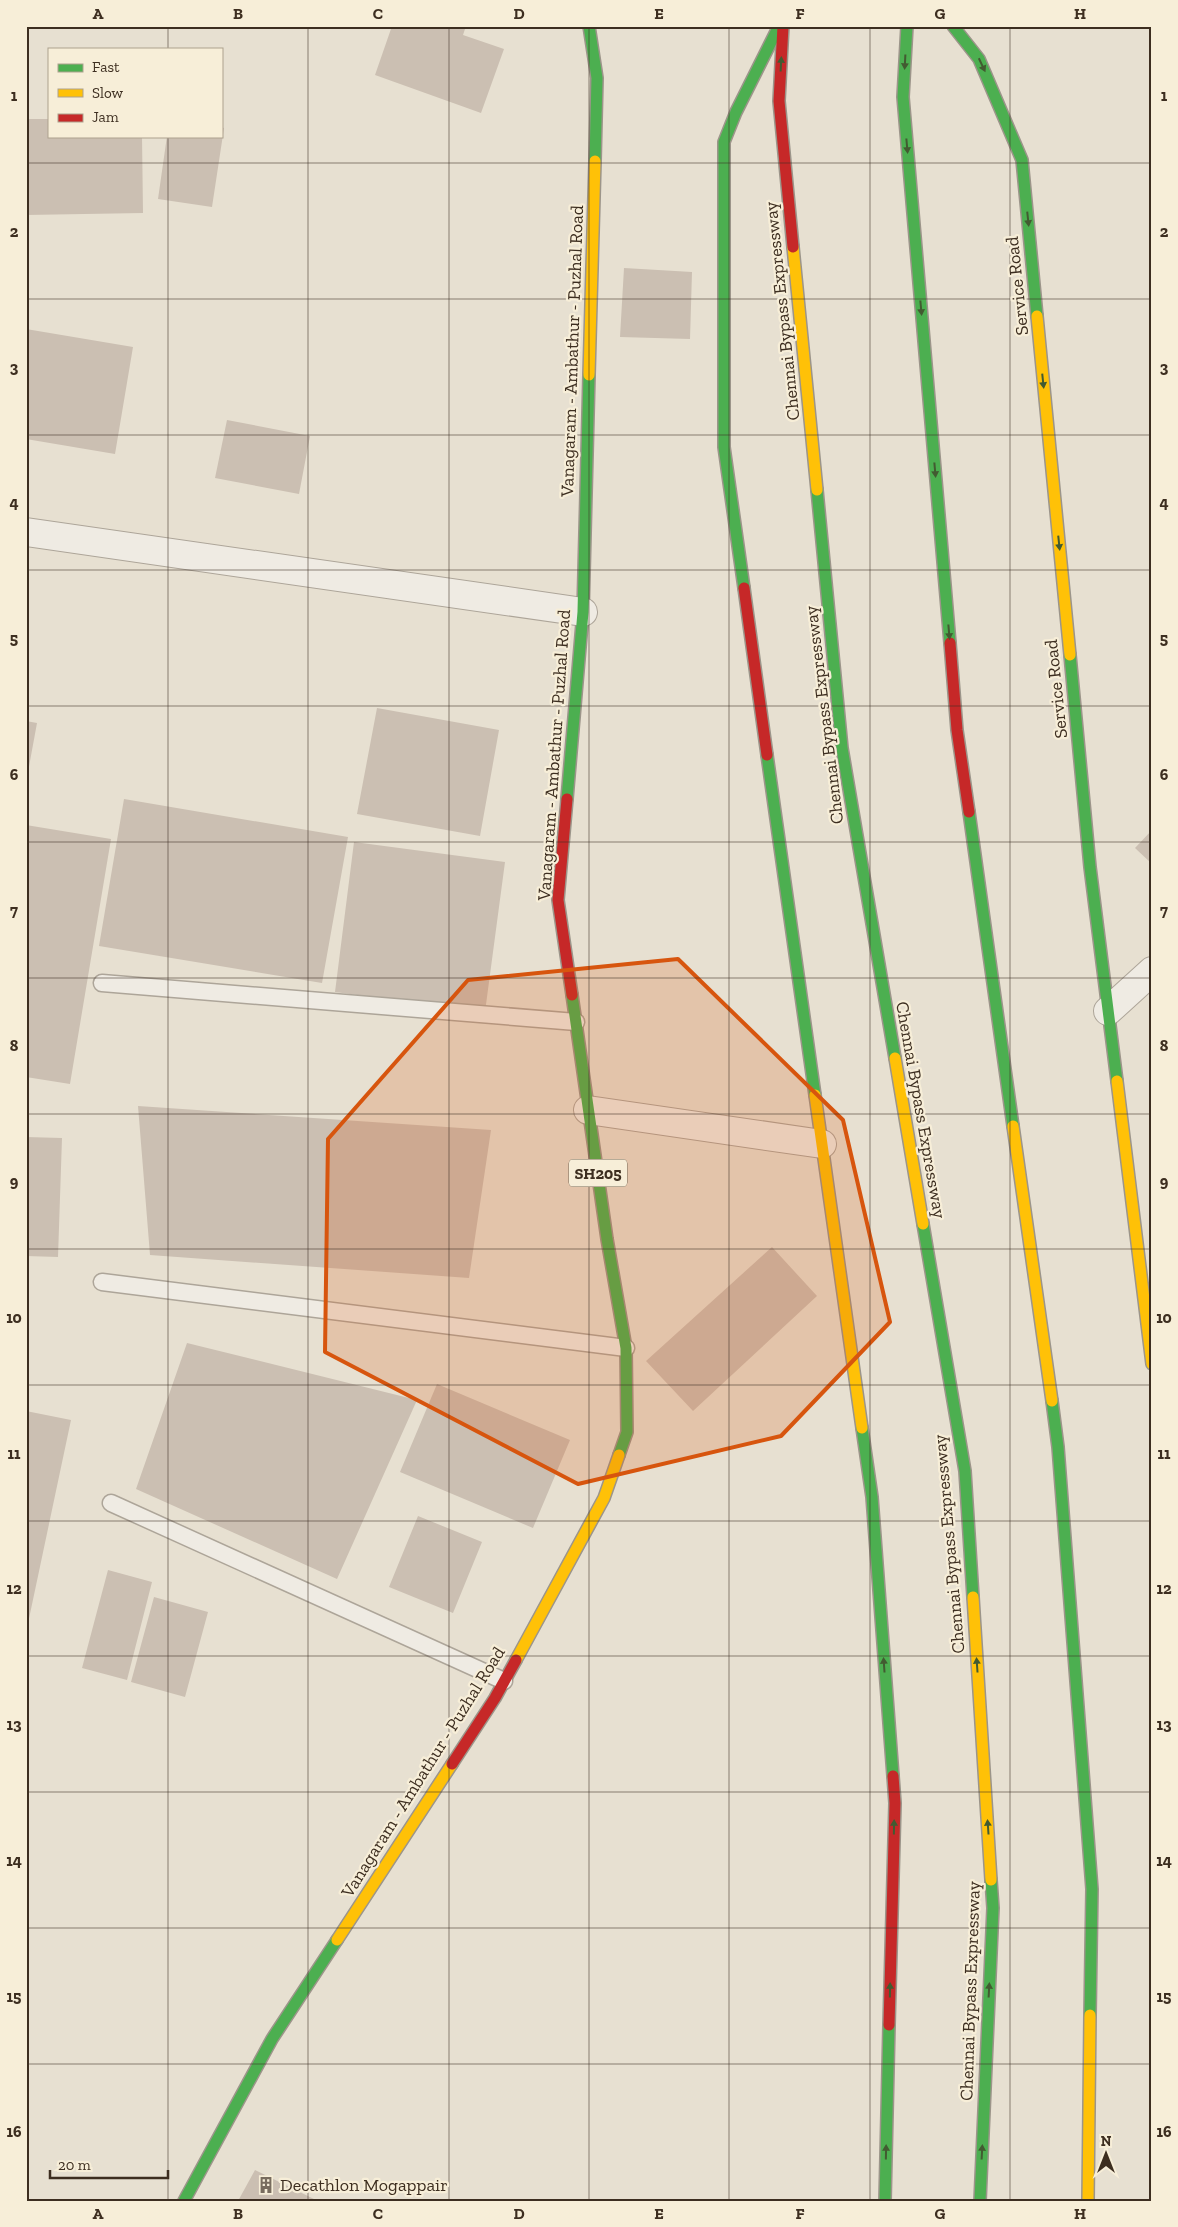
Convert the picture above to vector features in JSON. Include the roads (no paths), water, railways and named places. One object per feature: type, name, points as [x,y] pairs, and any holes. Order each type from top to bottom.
[{"type":"main road","name":"Vanagaram - Ambathur - Puzhal Road","points":[[184,2201],[272,2039],[495,1698],[604,1498],[627,1432],[626,1348],[607,1238],[558,900],[583,612],[597,78],[589,26]]},
{"type":"main road","name":"Chennai Bypass Expressway","points":[[781,26],[779,101],[842,748],[965,1471],[993,1908],[980,2201]]},
{"type":"main road","points":[[781,26],[736,112],[724,142],[724,447],[872,1497],[895,1803],[885,2201]]},
{"type":"main road","points":[[907,26],[903,97],[957,730],[1058,1447],[1092,1889],[1088,2201]]},
{"type":"main road","name":"Service Road","points":[[953,26],[979,59],[1022,160],[1090,867],[1152,1364]]},
{"type":"street","points":[[26,532],[583,612]]},
{"type":"street","points":[[1108,1011],[1152,971]]},
{"type":"street","points":[[588,1110],[822,1144]]},
{"type":"lane","points":[[102,983],[576,1022]]},
{"type":"lane","points":[[102,1282],[626,1348]]},
{"type":"lane","points":[[111,1503],[504,1681]]},
{"type":"place","name":"Decathlon Mogappair","points":[[266,2185]]}]
